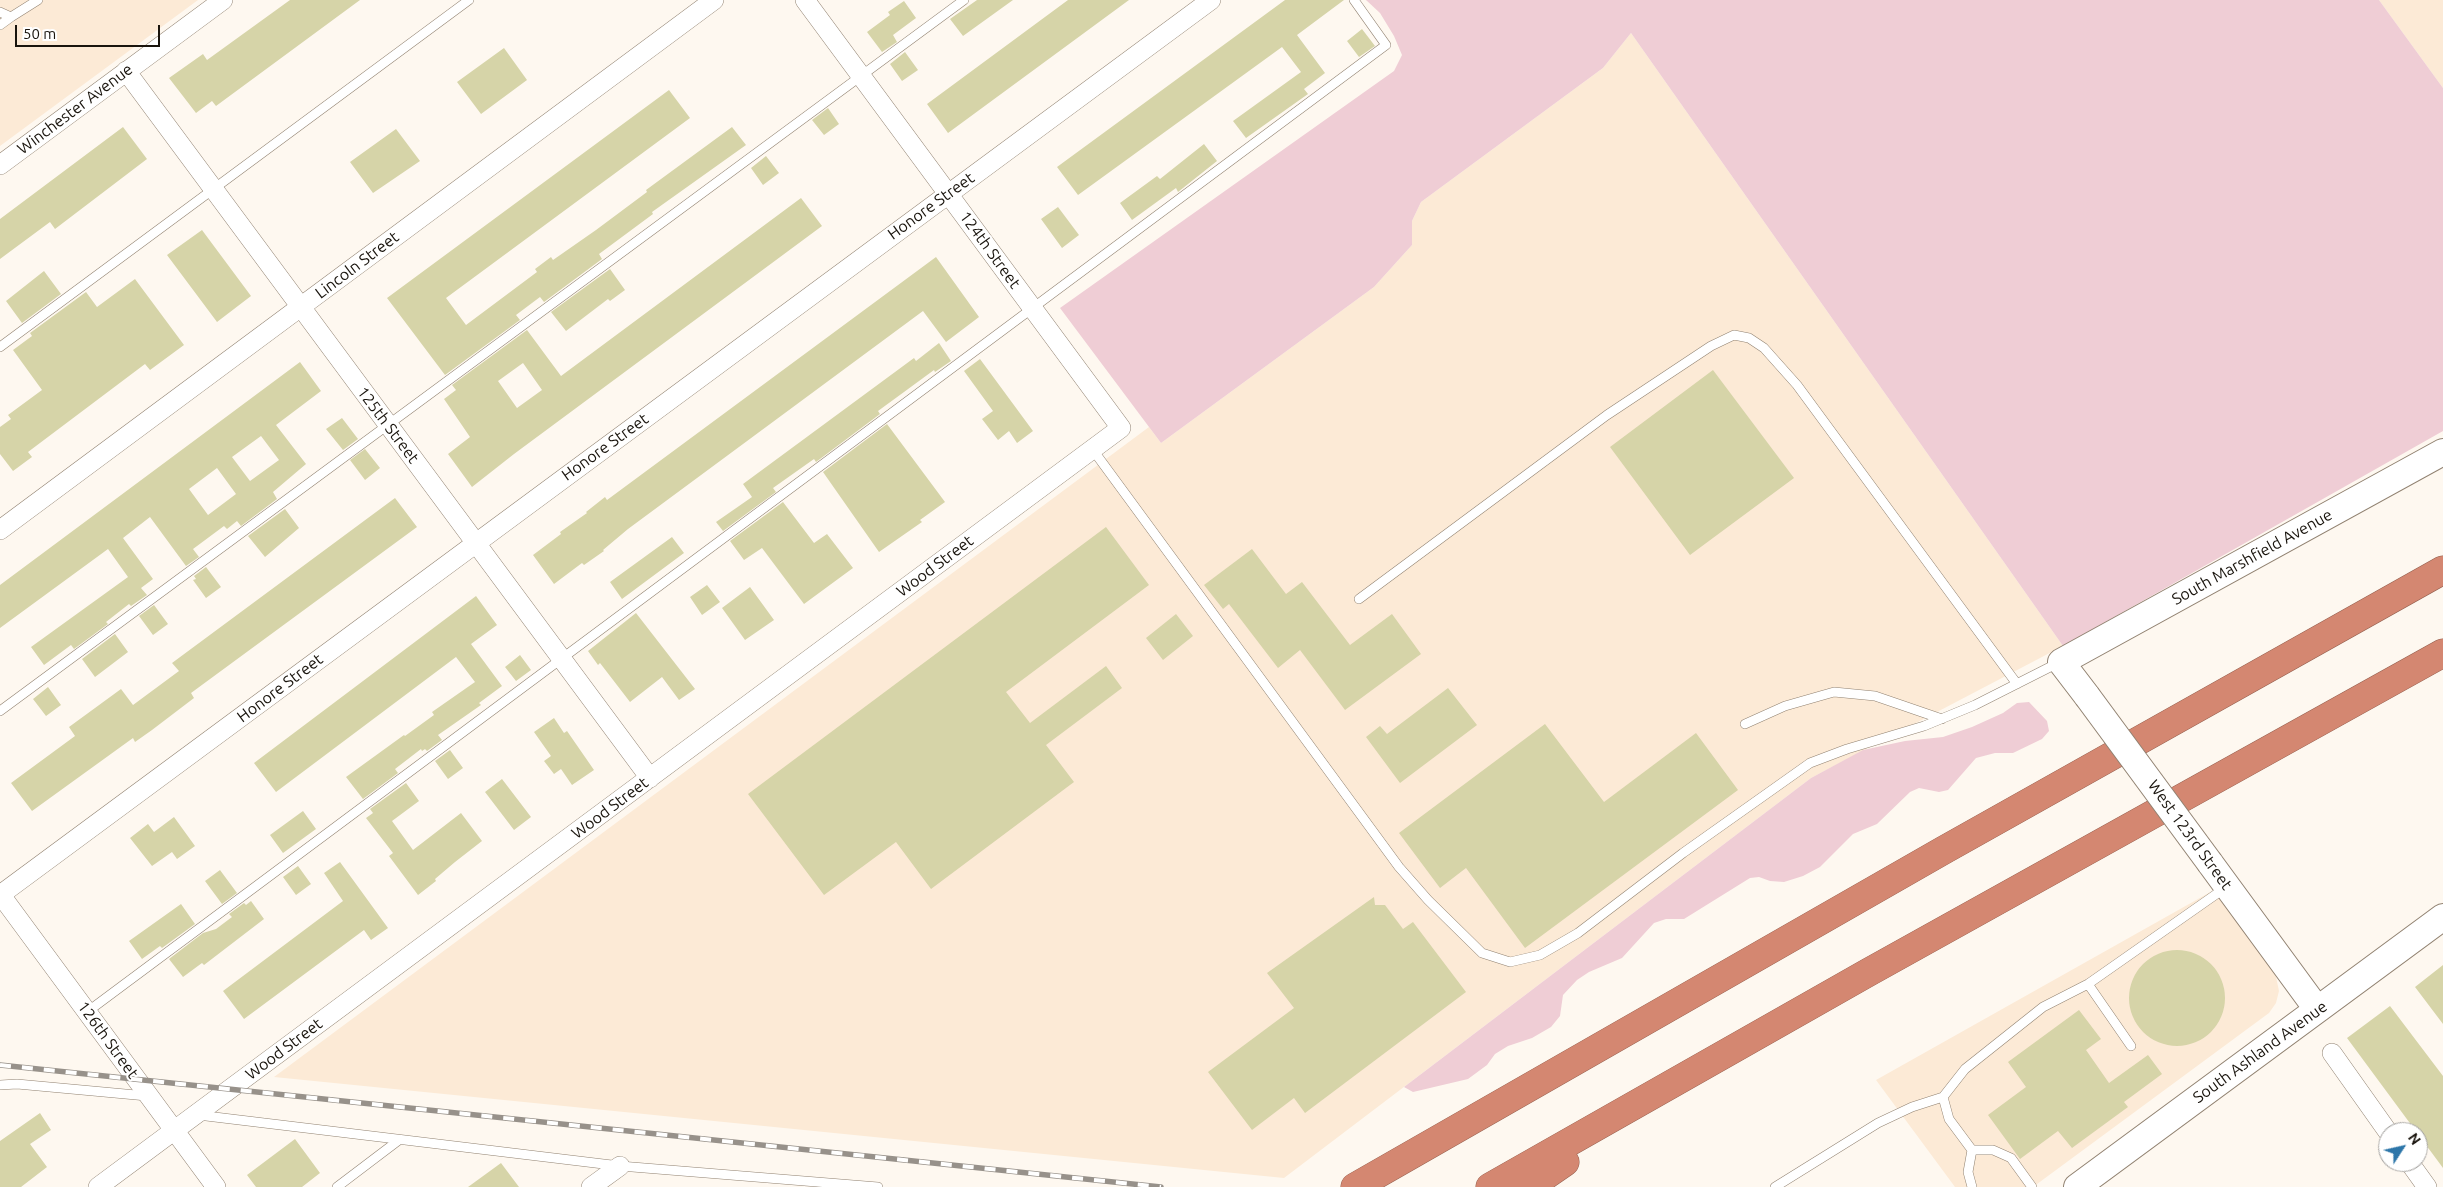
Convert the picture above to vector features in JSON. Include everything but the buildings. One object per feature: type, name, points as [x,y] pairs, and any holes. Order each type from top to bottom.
[{"type":"highway","points":[[1355,1187],[1944,850],[2443,570]]},
{"type":"highway","points":[[1490,1187],[1701,1067],[2443,653]]},
{"type":"highway","points":[[1529,1187],[1701,1067]]},
{"type":"main road","name":"South Marshfield Avenue","points":[[2061,662],[2443,452]]},
{"type":"main road","name":"West 123rd Street","points":[[2061,662],[2318,1009]]},
{"type":"main road","name":"South Ashland Avenue","points":[[2077,1187],[2443,917]]},
{"type":"street","name":"Winchester Avenue","points":[[0,165],[223,0]]},
{"type":"street","name":"Lincoln Street","points":[[0,530],[714,0]]},
{"type":"street","name":"124th Street","points":[[805,0],[1122,428]]},
{"type":"street","name":"Honore Street","points":[[0,895],[1211,0]]},
{"type":"street","name":"125th Street","points":[[126,71],[650,778]]},
{"type":"street","name":"Wood Street","points":[[98,1187],[1122,428]]},
{"type":"street","name":"126th Street","points":[[0,895],[216,1187]]},
{"type":"street","points":[[2332,1053],[2381,1122]]},
{"type":"street","points":[[592,1187],[620,1166]]},
{"type":"street","points":[[2416,1172],[2427,1187]]},
{"type":"lane","points":[[0,25],[38,0]]},
{"type":"lane","points":[[0,347],[469,0]]},
{"type":"lane","points":[[0,711],[964,0]]},
{"type":"lane","points":[[87,1012],[1386,45],[1354,0]]},
{"type":"lane","points":[[0,12],[11,17]]},
{"type":"lane","points":[[1359,599],[1607,415],[1711,346],[1734,335],[1749,338],[1764,348],[1797,385],[2017,684]]},
{"type":"lane","points":[[1093,450],[1399,867],[1482,953],[1510,962],[1540,955],[1578,933],[1691,848],[1810,763],[1942,719],[2061,662]]},
{"type":"lane","points":[[1745,724],[1785,706],[1834,692],[1875,696],[1942,719]]},
{"type":"lane","points":[[1775,1187],[1878,1123],[1912,1107],[1943,1097],[1965,1069],[2043,1008],[2088,984],[2228,887]]},
{"type":"lane","points":[[2088,984],[2131,1046]]},
{"type":"lane","points":[[0,1085],[17,1084],[149,1096]]},
{"type":"lane","points":[[1943,1097],[1949,1119],[1972,1150],[1968,1172],[1972,1187]]},
{"type":"lane","points":[[196,1115],[620,1166],[878,1187]]},
{"type":"lane","points":[[337,1187],[400,1140]]},
{"type":"lane","points":[[1972,1150],[1993,1150],[2011,1158],[2032,1187]]},
{"type":"shaded area","points":[[0,0],[198,0],[0,146]]},
{"type":"shaded area","points":[[1366,0],[2379,0],[2443,88],[2443,431],[2063,646],[1631,33],[1603,68],[1421,202],[1412,221],[1412,245],[1374,287],[1161,443],[1060,308],[1394,71],[1402,55],[1394,36],[1380,13]]},
{"type":"shaded area","points":[[2379,0],[2443,0],[2443,88]]},
{"type":"shaded area","points":[[1631,33],[2063,646],[1811,778],[1284,1178],[274,1077],[1149,427],[1161,443],[1374,287],[1412,245],[1412,221],[1421,202],[1603,68]]},
{"type":"shaded area","points":[[2029,702],[2047,721],[2049,731],[2042,739],[2013,753],[1995,753],[1976,758],[1948,790],[1939,792],[1919,788],[1910,792],[1877,824],[1853,834],[1820,867],[1803,876],[1784,882],[1770,881],[1759,877],[1750,878],[1684,919],[1666,919],[1654,923],[1622,958],[1589,972],[1577,980],[1563,995],[1560,1016],[1551,1027],[1532,1038],[1508,1046],[1495,1054],[1487,1065],[1468,1079],[1413,1092],[1404,1087],[1811,778],[1863,750],[1905,741],[1943,737],[2003,713],[2017,703]]},
{"type":"shaded area","points":[[2214,890],[2275,972],[2279,991],[2276,1003],[2269,1013],[2033,1187],[1955,1187],[1876,1080]]},
{"type":"railway","points":[[0,1065],[1161,1187]]}]
